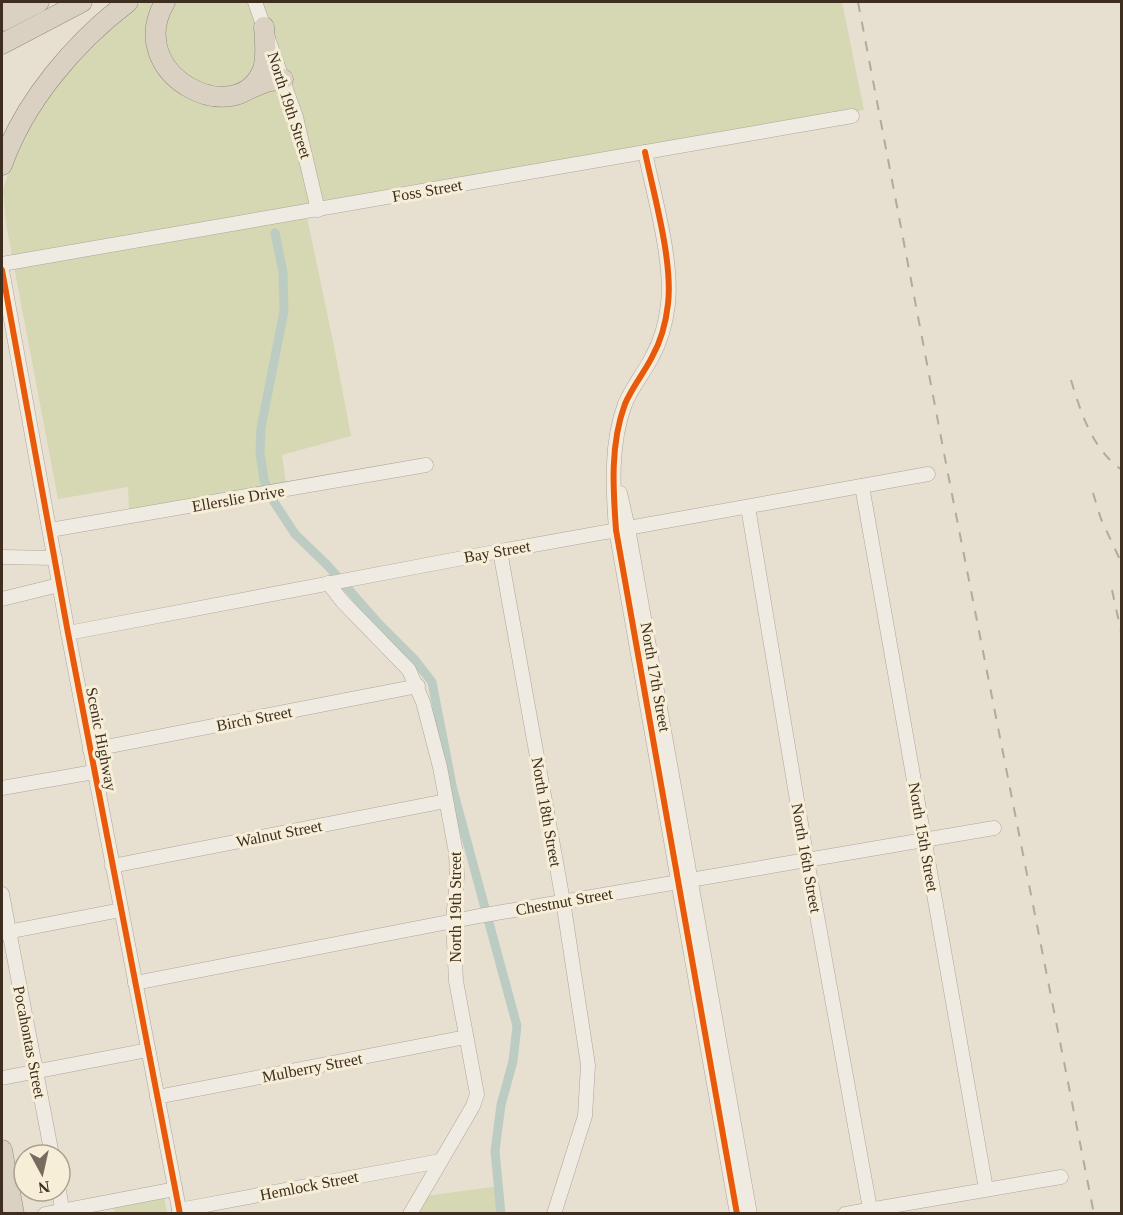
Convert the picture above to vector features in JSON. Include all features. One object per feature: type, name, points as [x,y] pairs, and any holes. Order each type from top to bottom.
[{"type":"highway","points":[[2,21],[39,2]]},
{"type":"highway","points":[[2,44],[82,2]]},
{"type":"highway","points":[[2,165],[12,140],[56,72],[84,39],[128,2]]},
{"type":"highway","points":[[165,2],[158,21],[157,38],[161,58],[171,74],[185,87],[201,94],[221,96],[283,79]]},
{"type":"highway","points":[[2,53],[61,13]]},
{"type":"highway","points":[[241,92],[262,72],[265,58],[264,27]]},
{"type":"highway","points":[[2,1150],[14,1214]]},
{"type":"street","name":"North 19th Street","points":[[255,2],[300,130],[318,210]]},
{"type":"street","name":"Foss Street","points":[[2,264],[852,116]]},
{"type":"street","name":"North 17th Street","points":[[645,152],[667,261],[669,294],[663,328],[655,351],[623,411],[616,444],[615,473],[622,529],[706,1002],[750,1214]]},
{"type":"street","name":"Scenic Highway","points":[[2,270],[94,772],[179,1212]]},
{"type":"street","name":"Ellerslie Drive","points":[[50,530],[426,465]]},
{"type":"street","name":"Bay Street","points":[[68,633],[500,550],[928,474]]},
{"type":"street","name":"North 15th Street","points":[[862,486],[986,1189]]},
{"type":"street","name":"North 16th Street","points":[[748,507],[807,860],[870,1209]]},
{"type":"street","name":"North 18th Street","points":[[500,550],[563,901],[588,1065],[587,1105],[579,1138],[554,1214]]},
{"type":"street","points":[[2,557],[55,558]]},
{"type":"street","name":"North 19th Street","points":[[331,582],[342,601],[409,670],[418,686],[440,767],[457,861],[453,921],[456,981],[477,1087],[477,1098],[410,1214]]},
{"type":"street","points":[[2,599],[59,585]]},
{"type":"street","name":"Birch Street","points":[[90,750],[418,686]]},
{"type":"street","points":[[2,788],[94,772]]},
{"type":"street","name":"Walnut Street","points":[[112,866],[446,801]]},
{"type":"street","name":"Chestnut Street","points":[[135,983],[495,913],[994,828]]},
{"type":"street","name":"Pocahontas Street","points":[[2,894],[5,932],[50,1143]]},
{"type":"street","points":[[5,932],[121,910]]},
{"type":"street","name":"North 17th Street","points":[[706,1002],[737,1214]]},
{"type":"street","name":"Mulberry Street","points":[[157,1097],[466,1037]]},
{"type":"street","points":[[2,1078],[148,1050]]},
{"type":"street","name":"Hemlock Street","points":[[179,1212],[440,1161]]},
{"type":"street","points":[[845,1214],[1060,1177]]},
{"type":"street","points":[[45,1214],[175,1189]]},
{"type":"green space","points":[[144,2],[842,2],[864,110],[305,208],[351,436],[282,455],[286,483],[129,510],[128,487],[58,499],[6,224],[3,190],[14,155],[57,84],[124,10]]},
{"type":"green space","points":[[499,1186],[500,1213],[410,1214],[419,1197]]},
{"type":"green space","points":[[163,1191],[167,1213],[115,1213],[112,1201]]},
{"type":"waterway","points":[[275,233],[283,272],[284,311],[261,428],[260,453],[264,480],[274,502],[295,534],[328,566],[379,624],[415,660],[432,682],[453,790],[517,1026],[513,1061],[501,1105],[495,1151],[501,1214]]},
{"type":"railway","points":[[858,2],[948,474],[1094,1214]]},
{"type":"railway","points":[[1071,380],[1095,441],[1122,470]]},
{"type":"railway","points":[[1093,493],[1101,519],[1122,564]]},
{"type":"railway","points":[[1112,590],[1122,636]]},
{"type":"cycle path","points":[[645,152],[658,208],[668,268],[668,304],[658,344],[628,398],[620,419],[614,467],[616,530],[737,1214]]},
{"type":"cycle path","points":[[2,270],[68,633],[180,1214]]}]
